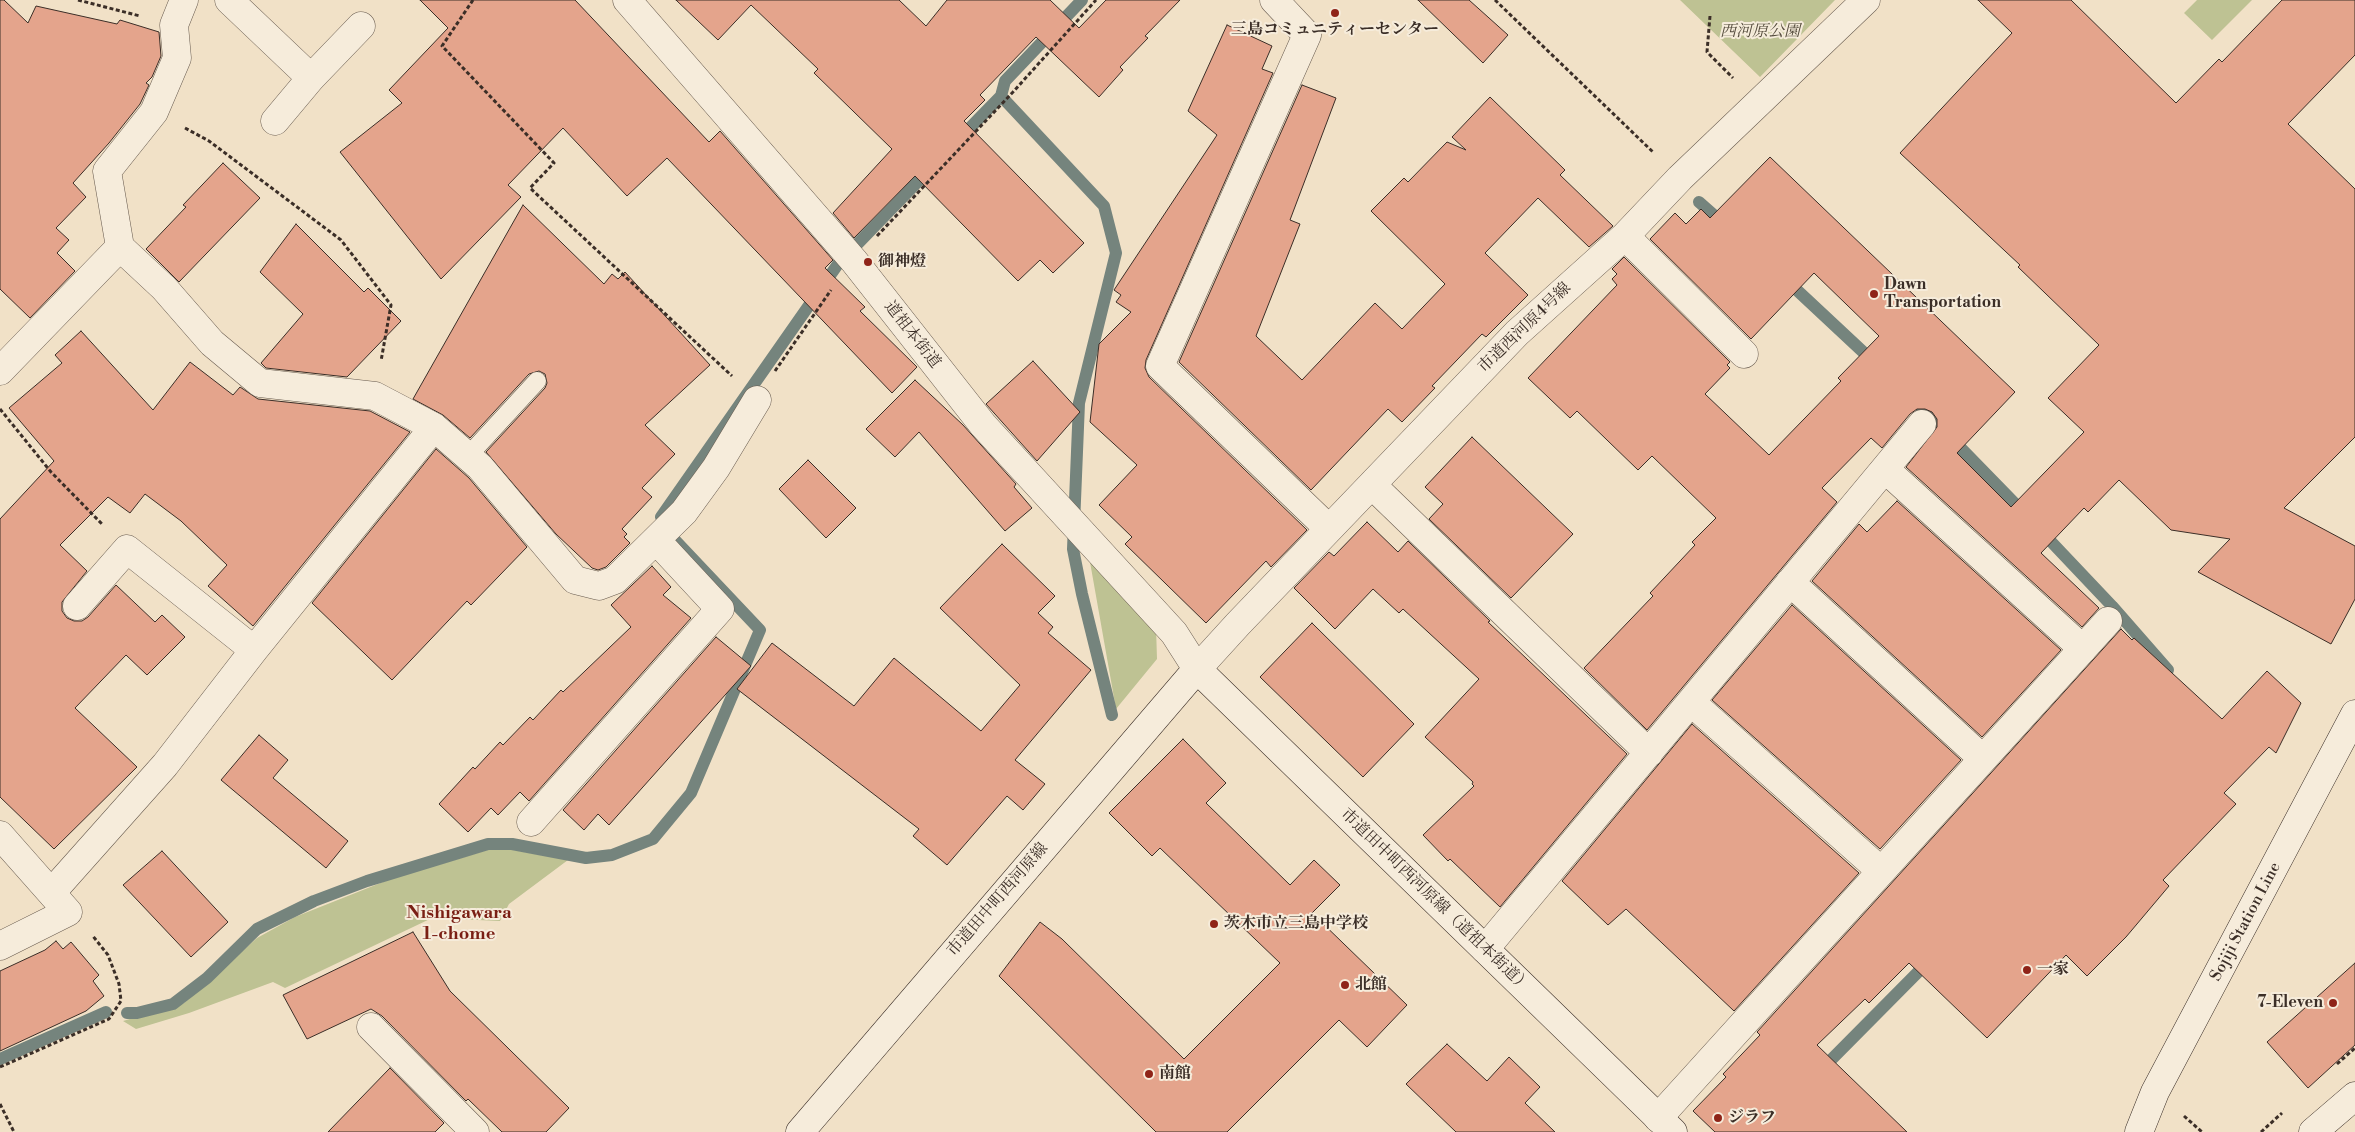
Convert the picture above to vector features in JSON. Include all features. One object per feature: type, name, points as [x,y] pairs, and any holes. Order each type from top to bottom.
[{"type":"street","points":[[184,0],[174,25],[177,58],[154,112],[107,171],[120,247],[164,288],[212,343],[260,384],[375,396],[434,427],[480,467],[575,580],[599,586],[615,580],[684,512],[716,468],[757,400]]},
{"type":"street","points":[[229,0],[311,78]]},
{"type":"street","name":"道祖本街道","points":[[627,0],[847,253],[983,425],[1174,633],[1197,670]]},
{"type":"street","points":[[1274,0],[1307,35],[1160,366],[1329,529]]},
{"type":"street","name":"市道西河原4号線","points":[[1197,670],[1517,332],[1624,236],[1680,178],[1866,0]]},
{"type":"street","points":[[275,121],[311,78],[361,26]]},
{"type":"street","points":[[1624,236],[1744,354]]},
{"type":"street","points":[[0,371],[120,247]]},
{"type":"street","points":[[1485,949],[1922,424]]},
{"type":"street","points":[[0,946],[60,902],[254,650],[434,427]]},
{"type":"street","points":[[1885,469],[2083,648]]},
{"type":"street","points":[[1372,485],[1649,753]]},
{"type":"street","points":[[531,822],[720,609],[656,540]]},
{"type":"street","points":[[77,606],[126,549],[254,650]]},
{"type":"street","points":[[1790,582],[1983,759]]},
{"type":"street","points":[[1666,1125],[1882,871],[2108,621]]},
{"type":"street","name":"市道田中町西河原線（道祖本街道）","points":[[1197,670],[1666,1125]]},
{"type":"street","name":"市道田中町西河原線","points":[[800,1132],[1197,670]]},
{"type":"street","points":[[1691,702],[1882,871]]},
{"type":"street","name":"Sojiji Station Line","points":[[2139,1132],[2156,1092],[2355,714]]},
{"type":"street","points":[[0,836],[60,902]]},
{"type":"street","points":[[371,1027],[475,1132]]},
{"type":"street","points":[[2313,1132],[2355,1096]]},
{"type":"lane","points":[[468,456],[537,381]]},
{"type":"path","points":[[78,0],[174,25]]},
{"type":"path","points":[[474,0],[442,46],[554,163],[530,188],[735,379]]},
{"type":"path","points":[[757,400],[826,296],[847,253],[1013,92],[1096,0]]},
{"type":"path","points":[[1495,0],[1680,178]]},
{"type":"path","points":[[1710,16],[1707,52],[1758,103]]},
{"type":"path","points":[[154,112],[209,141],[341,240],[391,305],[375,396]]},
{"type":"path","points":[[0,409],[51,472],[126,549]]},
{"type":"path","points":[[0,1068],[109,1019],[121,1001],[119,984],[108,954],[89,931],[60,902]]},
{"type":"path","points":[[0,1104],[14,1132]]},
{"type":"green space","name":"西河原公園","points":[[1680,0],[1835,0],[1760,77]]},
{"type":"green space","points":[[2197,0],[2252,0],[2212,40],[2184,13]]},
{"type":"green space","points":[[1090,562],[1156,627],[1157,659],[1116,709]]},
{"type":"green space","points":[[497,847],[568,860],[509,904],[500,921],[432,918],[285,988],[273,982],[189,1013],[136,1029],[123,1021],[184,1003],[257,938],[295,917],[388,880]]},
{"type":"building","points":[[0,0],[4,0],[28,23],[36,6],[117,24],[120,20],[159,32],[161,56],[152,77],[146,83],[149,85],[140,104],[109,143],[73,183],[86,197],[56,228],[69,240],[57,253],[75,271],[30,318],[0,289]]},
{"type":"building","points":[[420,0],[575,0],[709,142],[720,131],[833,260],[825,268],[865,307],[860,311],[917,367],[892,393],[667,158],[627,196],[563,128],[508,185],[521,197],[441,279],[340,152],[402,103],[389,90],[448,28]]},
{"type":"building","points":[[676,0],[899,0],[926,26],[947,0],[1050,0],[1079,28],[1106,0],[1180,0],[1145,36],[1148,38],[1120,67],[1123,70],[1099,97],[1036,37],[980,95],[985,100],[964,121],[1084,243],[1053,273],[1040,260],[1018,281],[915,176],[854,238],[833,213],[892,149],[814,73],[818,69],[751,5],[718,40]]},
{"type":"building","points":[[1418,0],[1469,0],[1508,35],[1483,63]]},
{"type":"building","points":[[1978,0],[2071,0],[2176,103],[2219,59],[2222,62],[2282,0],[2355,0],[2355,55],[2288,124],[2355,189],[2355,437],[2284,508],[2355,546],[2355,599],[2331,644],[2198,572],[2230,539],[2171,530],[2119,480],[2088,512],[2084,508],[2041,553],[2099,608],[2082,627],[1906,467],[1937,427],[1937,419],[1932,412],[1925,409],[1917,409],[1910,414],[1882,448],[1871,438],[1822,488],[1837,502],[1647,730],[1584,668],[1653,596],[1650,593],[1695,545],[1692,542],[1716,518],[1652,456],[1638,470],[1577,411],[1570,418],[1528,378],[1617,285],[1612,279],[1617,274],[1612,269],[1624,257],[1730,362],[1727,365],[1730,368],[1705,394],[1769,455],[1841,381],[1838,378],[1879,336],[1814,273],[1751,339],[1650,239],[1675,213],[1686,224],[1701,209],[1710,218],[1770,157],[2015,392],[1957,453],[2011,507],[2084,432],[2048,398],[2099,345],[2018,267],[2020,265],[1900,153],[2012,33]]},
{"type":"building","points":[[1227,25],[1272,46],[1262,69],[1273,73],[1146,360],[1145,368],[1149,377],[1307,530],[1271,567],[1266,561],[1206,623],[1125,544],[1132,537],[1099,505],[1137,465],[1090,422],[1099,344],[1131,312],[1116,302],[1121,295],[1114,290],[1217,135],[1188,111]]},
{"type":"building","points":[[1302,85],[1336,98],[1290,220],[1300,224],[1256,336],[1302,380],[1375,303],[1402,329],[1445,284],[1371,211],[1404,178],[1408,182],[1447,142],[1466,150],[1452,137],[1490,97],[1565,170],[1560,175],[1613,226],[1589,247],[1538,198],[1485,253],[1528,295],[1486,337],[1482,334],[1432,386],[1435,388],[1402,422],[1388,409],[1311,490],[1179,362]]},
{"type":"building","points":[[223,163],[260,198],[179,282],[146,249],[186,207],[183,205]]},
{"type":"building","points":[[523,205],[604,284],[612,274],[618,279],[625,272],[710,365],[645,425],[675,454],[642,488],[652,497],[622,529],[627,534],[624,537],[630,543],[606,567],[598,570],[592,568],[556,534],[486,452],[545,388],[547,383],[545,374],[539,371],[529,374],[470,438],[443,415],[413,399]]},
{"type":"building","points":[[296,224],[364,292],[368,288],[401,321],[347,377],[266,368],[261,363],[303,314],[260,272]]},
{"type":"building","points":[[81,331],[153,410],[190,362],[233,395],[240,387],[258,399],[370,411],[410,432],[253,626],[208,586],[227,565],[181,521],[145,494],[130,513],[108,497],[60,545],[87,571],[62,602],[62,611],[67,618],[74,621],[82,621],[88,617],[116,585],[155,622],[162,615],[185,637],[147,675],[126,655],[75,708],[137,767],[54,849],[0,797],[0,519],[54,461],[9,408],[62,363],[55,355]]},
{"type":"building","points":[[1033,361],[1080,412],[1037,461],[986,404]]},
{"type":"building","points":[[915,380],[963,425],[1016,484],[1014,487],[1032,508],[1005,531],[919,432],[895,457],[866,429]]},
{"type":"building","points":[[1472,437],[1573,534],[1511,598],[1429,519],[1443,504],[1425,487]]},
{"type":"building","points":[[436,449],[469,478],[527,547],[471,605],[467,601],[392,680],[312,603]]},
{"type":"building","points":[[808,460],[856,508],[826,538],[779,489]]},
{"type":"building","points":[[1897,501],[2061,650],[1982,737],[1812,581],[1859,524],[1867,532]]},
{"type":"building","points":[[1367,522],[1398,552],[1408,541],[1490,621],[1488,622],[1627,754],[1500,907],[1450,859],[1448,861],[1423,835],[1474,786],[1473,782],[1425,737],[1479,679],[1403,609],[1399,613],[1373,589],[1335,629],[1294,588],[1329,552],[1334,556]]},
{"type":"building","points":[[1002,544],[1055,596],[1038,613],[1053,627],[1048,633],[1091,670],[1015,760],[1045,784],[1023,810],[1007,796],[947,865],[913,836],[919,829],[737,689],[772,643],[854,706],[894,658],[981,731],[1020,685],[940,608]]},
{"type":"building","points":[[652,566],[671,587],[663,595],[691,618],[529,801],[520,792],[498,815],[491,808],[468,832],[439,804],[473,767],[475,769],[500,742],[503,745],[530,717],[533,720],[561,690],[563,692],[631,627],[611,605]]},
{"type":"building","points":[[1792,605],[1961,760],[1880,849],[1712,700]]},
{"type":"building","points":[[1312,623],[1414,724],[1363,777],[1260,677]]},
{"type":"building","points":[[2121,629],[2132,640],[2134,638],[2222,719],[2267,671],[2301,703],[2276,753],[2269,747],[2224,793],[2236,804],[2163,880],[2169,886],[2126,937],[2087,976],[2066,955],[1987,1038],[1909,963],[1869,1003],[1865,999],[1817,1045],[1907,1132],[1715,1132],[1693,1111],[1726,1077],[1723,1074],[1760,1035],[1757,1032]]},
{"type":"building","points":[[716,637],[751,666],[609,825],[598,814],[584,830],[563,810]]},
{"type":"building","points":[[1692,724],[1859,873],[1734,1011],[1626,909],[1608,925],[1562,881]]},
{"type":"building","points":[[259,735],[288,760],[273,778],[348,841],[326,868],[221,780]]},
{"type":"building","points":[[1183,739],[1226,783],[1206,803],[1290,885],[1314,860],[1340,885],[1312,913],[1407,1005],[1367,1047],[1339,1020],[1227,1132],[1156,1132],[999,976],[1040,922],[1062,939],[1184,1059],[1280,963],[1160,848],[1152,856],[1109,813]]},
{"type":"building","points":[[162,851],[228,922],[191,957],[123,885]]},
{"type":"building","points":[[413,932],[450,991],[569,1108],[546,1132],[502,1132],[468,1099],[466,1101],[382,1016],[371,1009],[307,1039],[283,995]]},
{"type":"building","points":[[56,941],[63,949],[71,942],[99,975],[93,981],[104,996],[86,1011],[0,1051],[0,971],[45,950]]},
{"type":"building","name":"7-Eleven","points":[[2355,963],[2355,1045],[2308,1088],[2267,1042]]},
{"type":"building","points":[[1447,1044],[1487,1081],[1509,1057],[1540,1087],[1525,1103],[1555,1132],[1456,1132],[1406,1084]]},
{"type":"building","points":[[390,1068],[444,1123],[435,1132],[328,1132]]},
{"type":"waterway","points":[[959,139],[1001,96],[1005,81],[1082,0]]},
{"type":"waterway","points":[[1001,96],[1104,206],[1116,253],[1079,403],[1073,549],[1082,594],[1112,715]]},
{"type":"waterway","points":[[661,517],[838,264],[931,168]]},
{"type":"waterway","points":[[1699,202],[1725,225]]},
{"type":"waterway","points":[[1785,279],[1876,364]]},
{"type":"waterway","points":[[1912,398],[2026,515]]},
{"type":"waterway","points":[[2041,531],[2112,606],[2168,670],[2160,679]]},
{"type":"waterway","points":[[127,1013],[137,1013],[173,1004],[207,978],[257,929],[314,901],[367,881],[488,844],[512,844],[586,858],[612,855],[653,839],[691,793],[760,630],[674,539]]},
{"type":"waterway","points":[[1820,1071],[1929,961]]},
{"type":"waterway","points":[[0,1059],[106,1012]]},
{"type":"place","name":"三島コミュニティーセンター","points":[[1335,13]]},
{"type":"place","name":"御神燈","points":[[868,262]]},
{"type":"place","name":"Dawn Transportation","points":[[1874,294]]},
{"type":"place","name":"茨木市立三島中学校","points":[[1214,924]]},
{"type":"place","name":"一家","points":[[2027,970]]},
{"type":"place","name":"北館","points":[[1345,985]]},
{"type":"place","name":"7-Eleven","points":[[2333,1003]]},
{"type":"place","name":"南館","points":[[1149,1074]]},
{"type":"place","name":"ジラフ","points":[[1718,1118]]},
{"type":"district","name":"Nishigawara 1-chome","points":[[459,924]]}]
